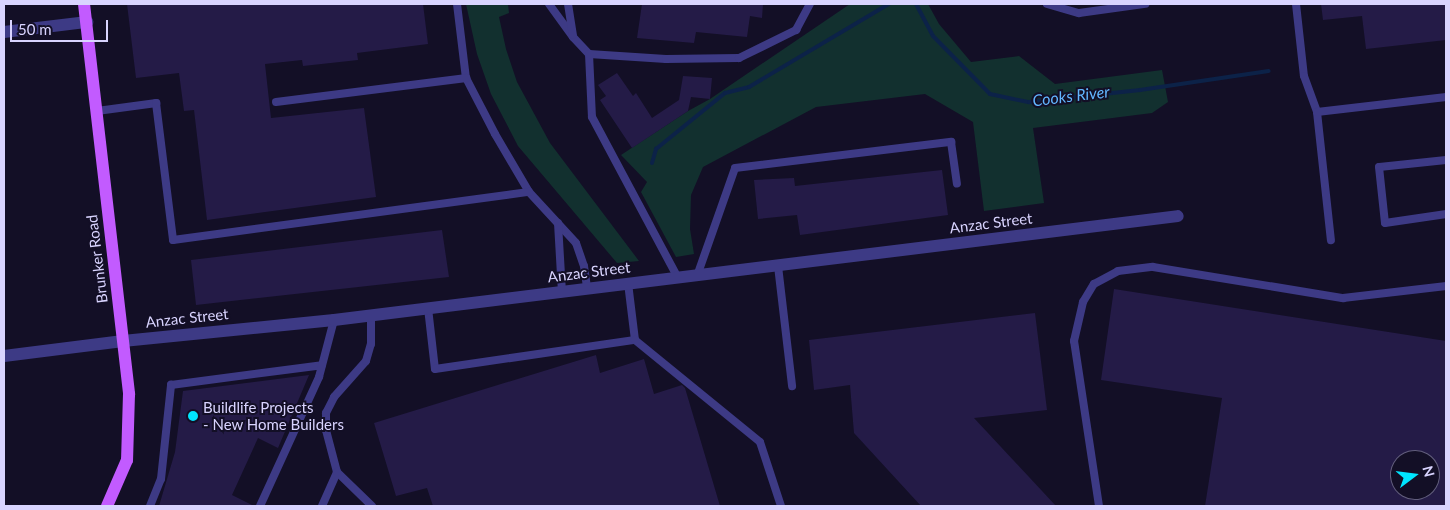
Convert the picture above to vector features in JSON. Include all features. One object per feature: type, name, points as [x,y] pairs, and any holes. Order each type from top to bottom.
[{"type":"main road","name":"Brunker Road","points":[[84,4],[129,394],[127,460],[107,506]]},
{"type":"street","points":[[4,32],[87,22]]},
{"type":"street","name":"Anzac Street","points":[[4,356],[123,341],[334,320],[1178,216]]},
{"type":"lane","points":[[458,4],[466,78],[495,134],[529,192],[576,243],[584,266],[587,288]]},
{"type":"lane","points":[[549,4],[573,38],[589,54],[666,59],[738,58],[796,30],[810,4]]},
{"type":"lane","points":[[568,4],[573,38]]},
{"type":"lane","points":[[1047,4],[1079,13],[1145,4]]},
{"type":"lane","points":[[1296,4],[1304,76],[1317,112],[1330,240]]},
{"type":"lane","points":[[589,54],[592,117],[678,278]]},
{"type":"lane","points":[[276,102],[466,78]]},
{"type":"lane","points":[[1317,112],[1446,97]]},
{"type":"lane","points":[[96,110],[156,103],[173,240],[529,192]]},
{"type":"lane","points":[[698,276],[735,168],[951,142],[957,184]]},
{"type":"lane","points":[[1446,160],[1379,167],[1385,223],[1446,214]]},
{"type":"lane","points":[[558,223],[562,292]]},
{"type":"lane","points":[[778,266],[792,386]]},
{"type":"lane","points":[[1098,506],[1074,341],[1083,302],[1094,284],[1118,271],[1153,266],[1343,298],[1446,286]]},
{"type":"lane","points":[[628,284],[635,340],[760,442],[781,506]]},
{"type":"lane","points":[[428,308],[435,369],[635,340]]},
{"type":"lane","points":[[371,315],[370,344],[366,361],[334,397],[326,413],[326,430],[337,472],[372,506]]},
{"type":"lane","points":[[260,506],[318,377],[334,320]]},
{"type":"lane","points":[[150,506],[161,478],[171,385],[322,365]]},
{"type":"lane","points":[[322,506],[337,472]]},
{"type":"green space","points":[[466,4],[508,4],[509,13],[499,17],[506,49],[517,82],[550,143],[639,261],[617,263],[518,146],[491,94],[477,54]]},
{"type":"green space","points":[[850,4],[928,4],[939,24],[971,62],[1019,56],[1055,84],[1162,70],[1168,102],[1152,113],[1033,128],[1044,203],[984,211],[973,122],[925,94],[816,107],[703,167],[691,195],[690,229],[694,254],[676,257],[641,192],[647,182],[621,155],[688,111],[710,99]]},
{"type":"building","points":[[127,4],[423,4],[428,44],[357,53],[358,60],[303,66],[302,60],[265,64],[271,118],[364,108],[376,197],[207,220],[194,110],[184,111],[179,73],[136,78]]},
{"type":"building","points":[[642,4],[763,4],[762,18],[750,16],[747,37],[696,32],[694,43],[637,38]]},
{"type":"building","points":[[1321,4],[1446,4],[1446,40],[1366,49],[1362,16],[1323,20]]},
{"type":"building","points":[[617,73],[633,96],[636,93],[652,118],[679,100],[683,76],[712,78],[710,99],[691,97],[688,111],[632,148],[600,100],[606,96],[598,85]]},
{"type":"building","points":[[942,170],[948,215],[800,235],[797,215],[758,219],[754,180],[794,178],[795,186]]},
{"type":"building","points":[[442,230],[449,277],[196,305],[191,260]]},
{"type":"building","points":[[1114,289],[1446,341],[1446,506],[1205,506],[1222,398],[1101,380]]},
{"type":"building","points":[[1035,313],[1047,410],[974,418],[1056,506],[921,506],[854,433],[850,385],[814,390],[809,340]]},
{"type":"building","points":[[596,355],[600,373],[644,359],[654,394],[682,385],[685,388],[720,506],[433,506],[427,488],[396,496],[374,423]]},
{"type":"building","points":[[309,375],[278,448],[258,438],[232,495],[254,506],[159,506],[175,452],[183,391]]},
{"type":"waterway","points":[[652,163],[656,149],[725,93],[749,87],[889,4]]},
{"type":"waterway","name":"Cooks River","points":[[916,4],[933,36],[990,94],[1029,102],[1140,90],[1269,71]]},
{"type":"place","name":"Buildlife Projects - New Home Builders","points":[[193,416]]}]
